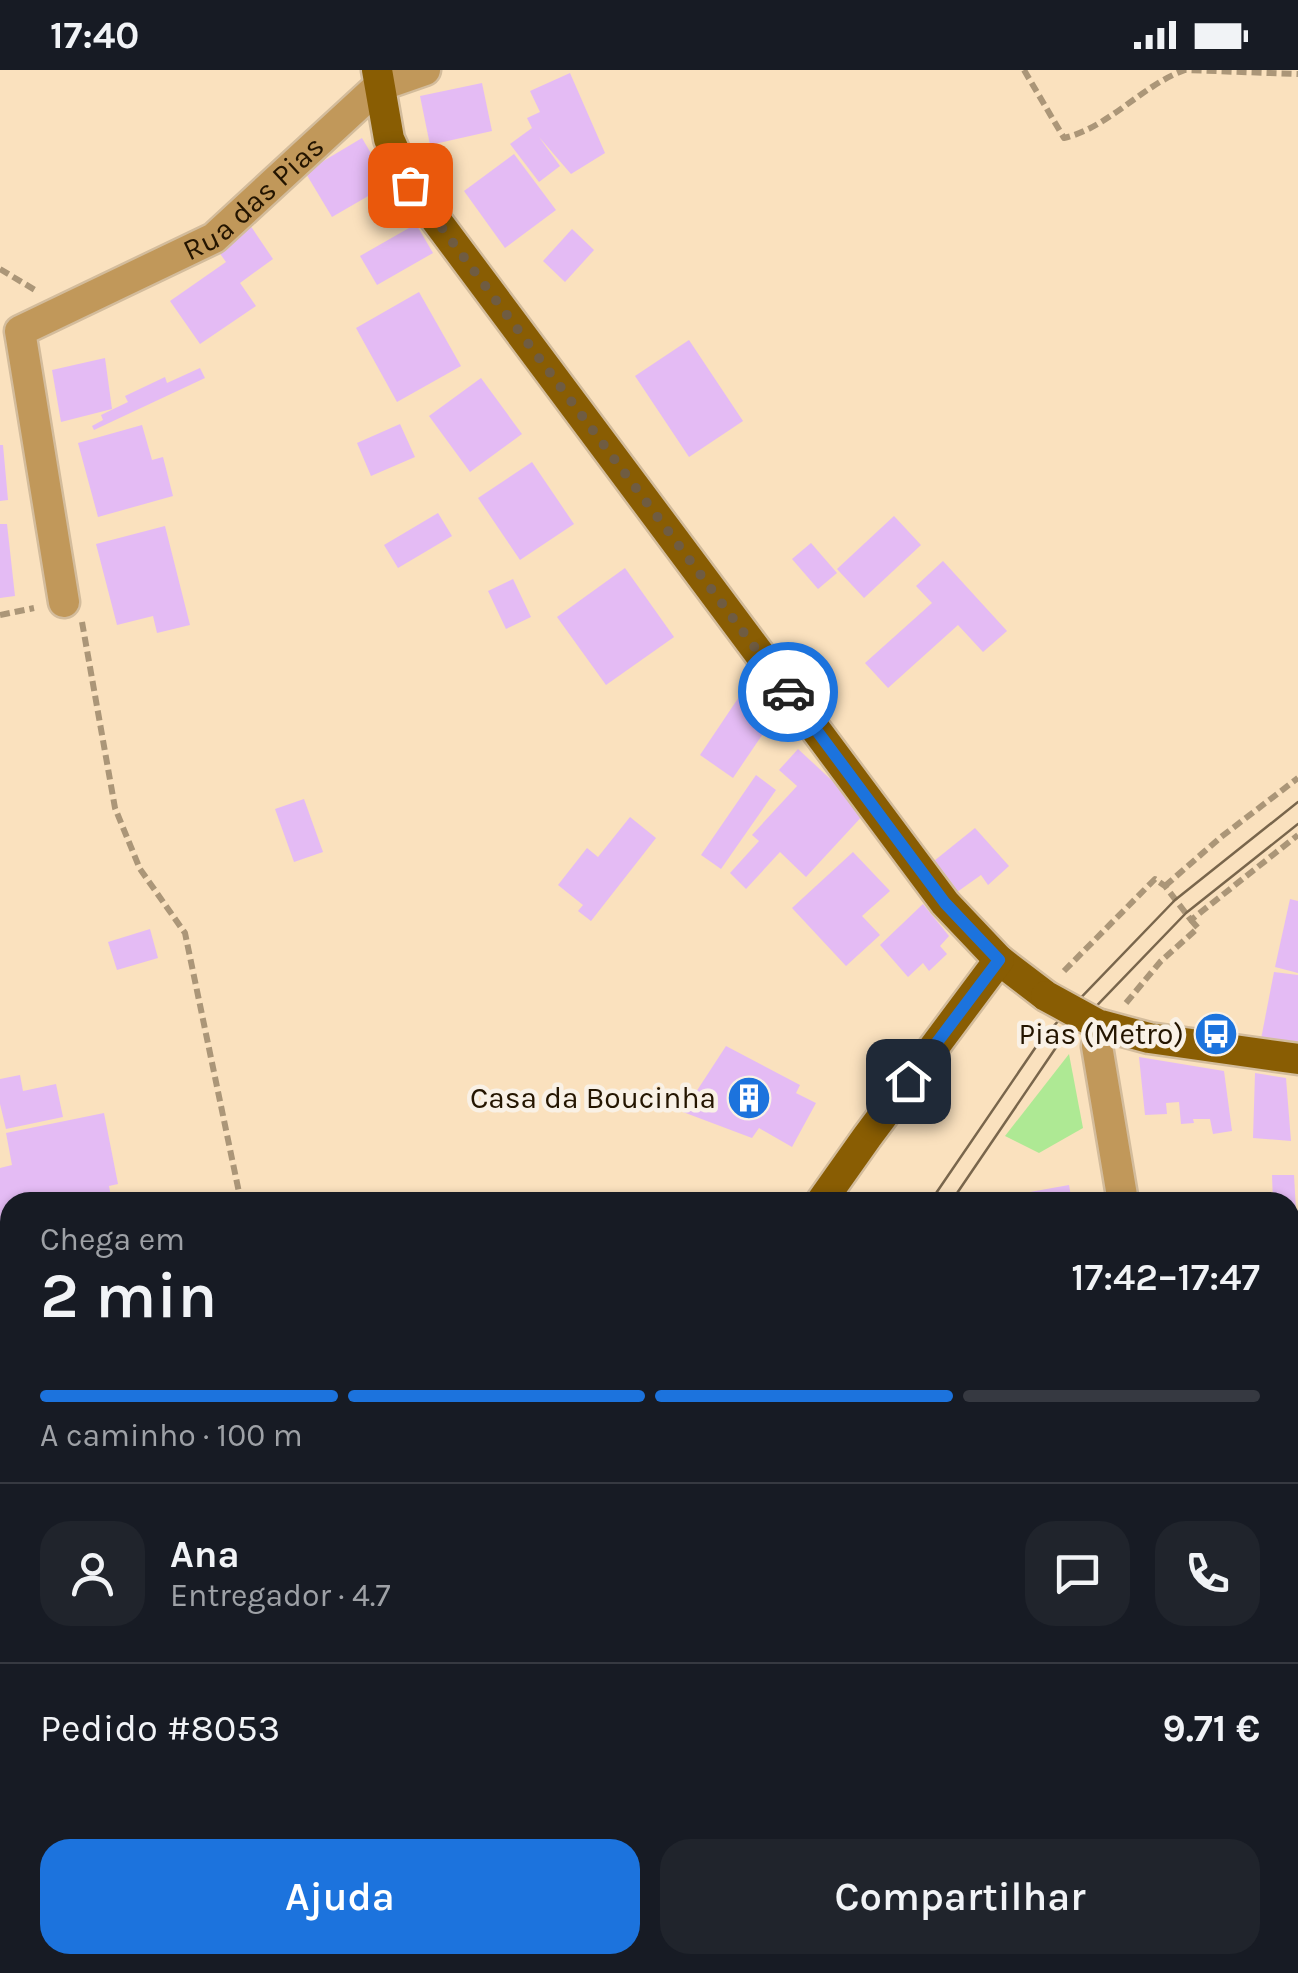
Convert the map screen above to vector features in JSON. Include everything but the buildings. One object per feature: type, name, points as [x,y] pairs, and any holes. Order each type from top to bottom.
[{"type":"main road","points":[[378,78],[389,139],[410,185],[945,903],[999,960],[1046,996],[1100,1026],[1149,1038],[1298,1059]]},
{"type":"main road","points":[[828,1192],[999,960]]},
{"type":"street","name":"Rua das Pias","points":[[64,602],[20,330],[214,238],[378,78],[425,70]]},
{"type":"street","points":[[1100,1026],[1097,1046],[1121,1192]]},
{"type":"path","points":[[1024,70],[1064,138],[1076,135],[1185,70],[1298,74]]},
{"type":"path","points":[[64,602],[81,619],[115,808],[127,841],[140,870],[185,932],[239,1192]]},
{"type":"path","points":[[1165,886],[1298,778]]},
{"type":"path","points":[[1191,920],[1298,835]]},
{"type":"path","points":[[1078,959],[1155,879],[1165,886],[1198,928],[1130,997]]},
{"type":"green space","points":[[1069,1054],[1083,1128],[1039,1153],[1005,1136]]},
{"type":"tram line","points":[[937,1192],[1042,1038],[1175,900],[1298,802]]},
{"type":"tram line","points":[[958,1192],[1055,1049],[1186,913],[1298,824]]},
{"type":"way so far","points":[[410,185],[788,692]]},
{"type":"place","name":"Pias (Metro)","points":[[1216,1034]]},
{"type":"place","name":"Casa da Boucinha","points":[[749,1098]]},
{"type":"route","points":[[788,692],[945,903],[999,960],[908,1081]]}]
